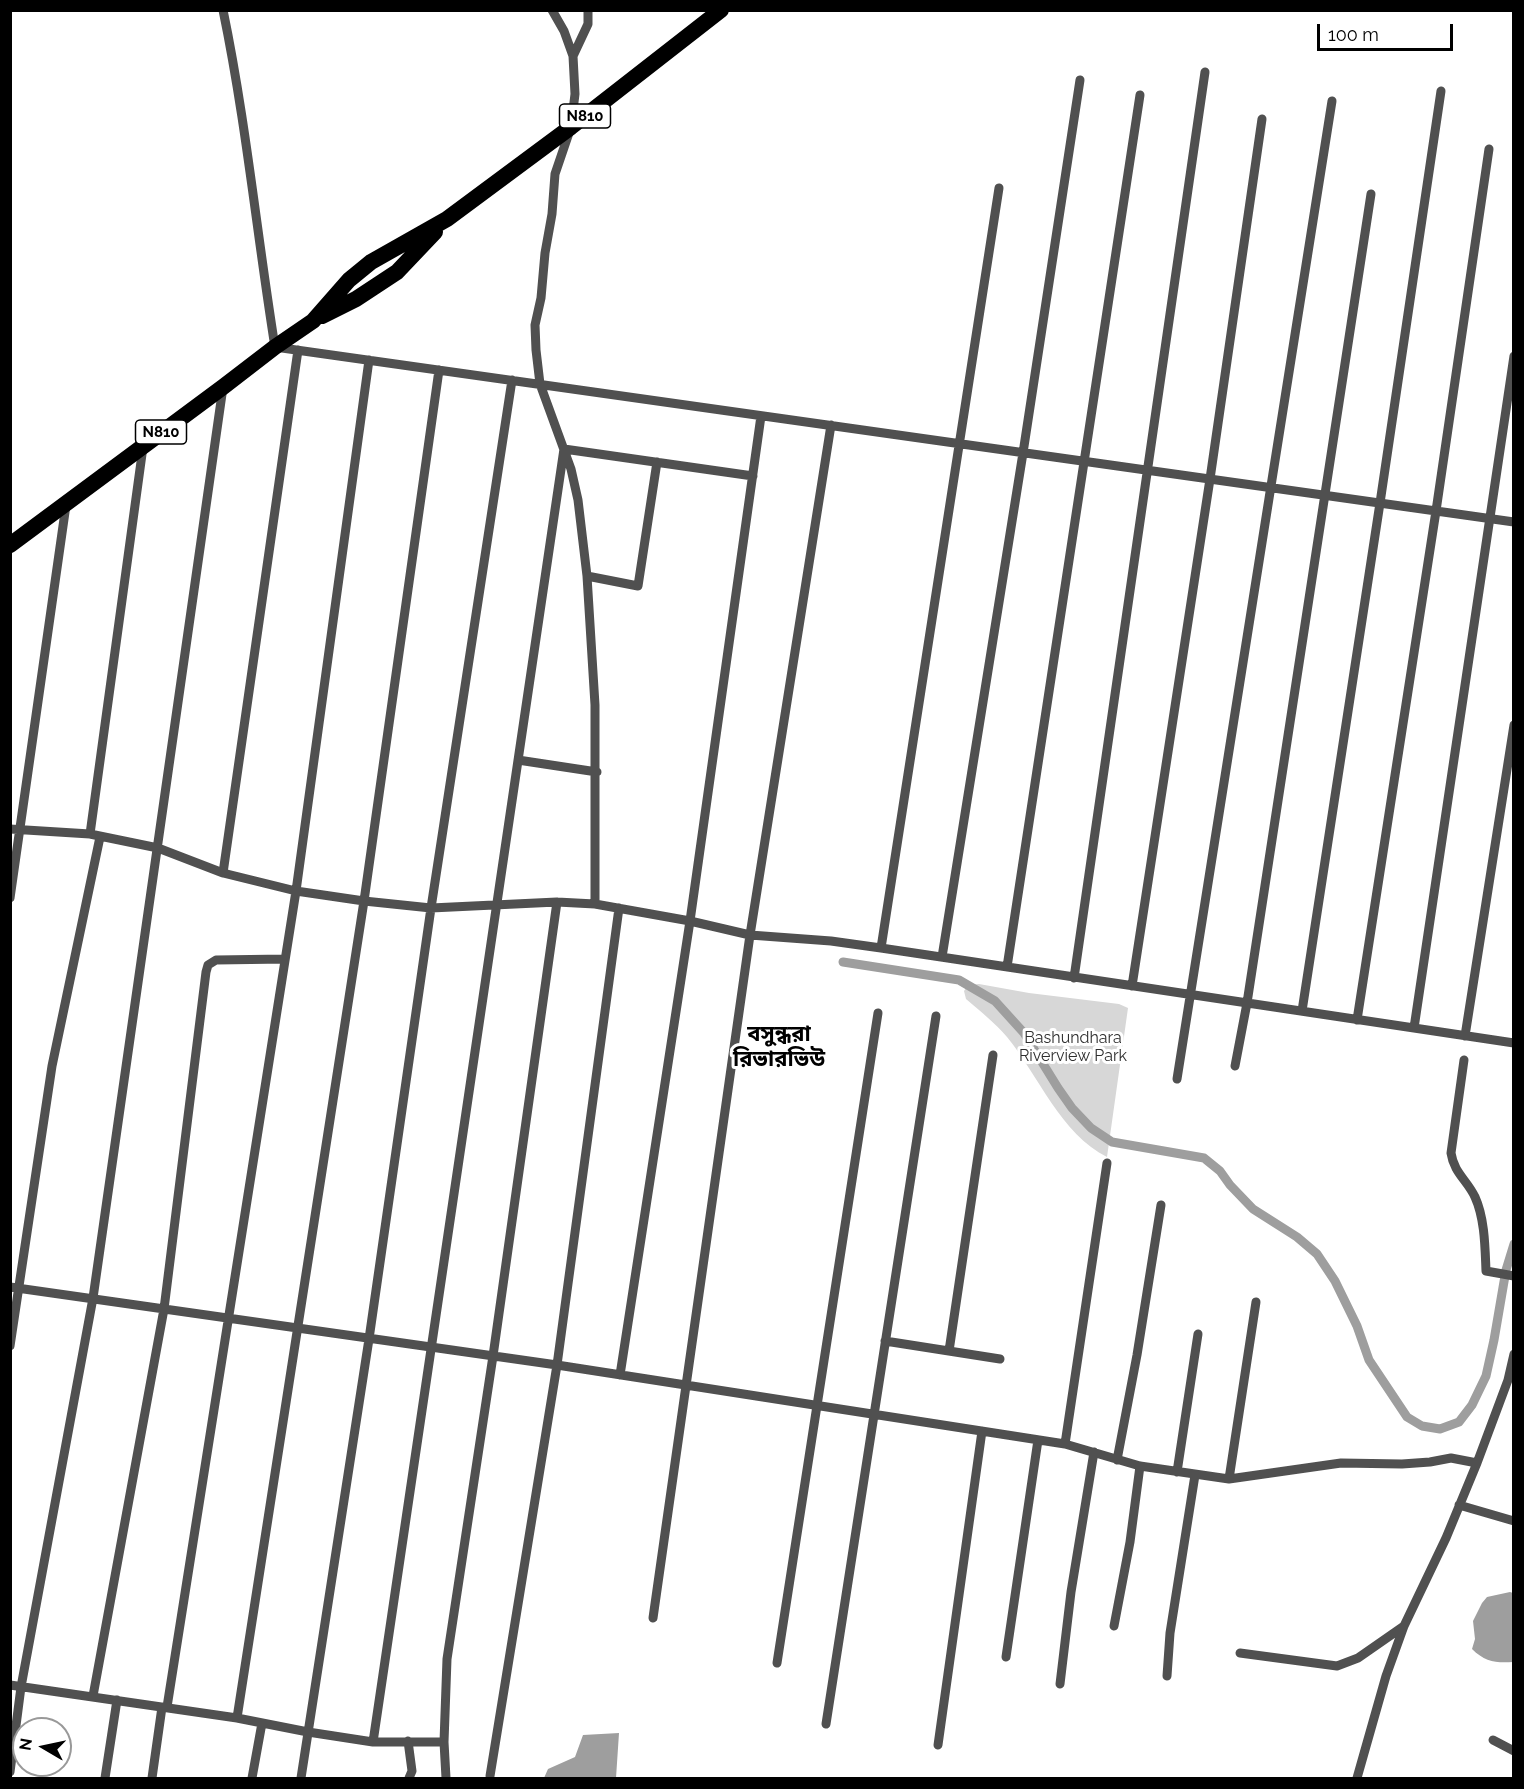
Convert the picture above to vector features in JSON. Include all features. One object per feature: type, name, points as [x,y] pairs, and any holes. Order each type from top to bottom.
[{"type":"highway","name":"N810","points":[[314,321],[349,280],[371,262],[447,219],[722,10]]},
{"type":"highway","name":"N810","points":[[10,545],[275,347],[397,272],[447,219]]},
{"type":"street","points":[[223,10],[235,70],[275,347],[1514,522]]},
{"type":"street","points":[[552,10],[564,31],[573,56],[575,94],[571,127],[555,174],[542,298],[535,325],[536,350],[540,384],[571,469],[578,500],[587,576],[596,705],[595,904]]},
{"type":"street","points":[[573,56],[588,24],[588,10]]},
{"type":"street","points":[[1074,978],[1205,72]]},
{"type":"street","points":[[942,957],[1080,80]]},
{"type":"street","points":[[1302,1011],[1440,91]]},
{"type":"street","points":[[1007,967],[1140,95]]},
{"type":"street","points":[[1177,1079],[1332,101]]},
{"type":"street","points":[[1132,986],[1210,479],[1262,119]]},
{"type":"street","points":[[1357,1020],[1436,511],[1489,149]]},
{"type":"street","points":[[881,948],[999,188]]},
{"type":"street","points":[[1235,1066],[1247,1003],[1371,194]]},
{"type":"street","points":[[223,873],[298,350]]},
{"type":"street","points":[[1414,1028],[1514,356]]},
{"type":"street","points":[[152,1779],[230,1318],[296,891],[369,360]]},
{"type":"street","points":[[237,1718],[364,902],[440,370]]},
{"type":"street","points":[[301,1779],[512,380]]},
{"type":"street","points":[[10,1772],[21,1687],[93,1298],[223,387]]},
{"type":"street","points":[[620,1375],[690,921],[761,416]]},
{"type":"street","points":[[653,1618],[750,935],[831,426]]},
{"type":"street","points":[[90,834],[144,444]]},
{"type":"street","points":[[564,449],[753,476]]},
{"type":"street","points":[[373,1742],[564,449]]},
{"type":"street","points":[[587,576],[638,586],[657,462]]},
{"type":"street","points":[[10,898],[15,830],[66,503]]},
{"type":"street","points":[[1465,1036],[1514,725]]},
{"type":"street","points":[[518,760],[597,772]]},
{"type":"street","points":[[15,830],[90,834],[158,848],[223,873],[296,891],[364,902],[431,908],[557,902],[595,904],[690,921],[750,935],[831,941],[881,948],[1514,1043]]},
{"type":"street","points":[[10,1346],[15,1287],[52,1066],[100,837]]},
{"type":"street","points":[[446,1779],[444,1742],[447,1659],[493,1356],[557,902]]},
{"type":"street","points":[[490,1776],[556,1365],[619,908]]},
{"type":"street","points":[[93,1696],[164,1309],[206,972],[208,965],[216,960],[285,959]]},
{"type":"street","points":[[777,1663],[878,1013]]},
{"type":"street","points":[[825,1724],[936,1016]]},
{"type":"street","points":[[949,1351],[993,1055]]},
{"type":"street","points":[[1464,1060],[1451,1153],[1453,1165],[1475,1198],[1483,1229],[1486,1271],[1514,1276]]},
{"type":"street","points":[[1065,1444],[1107,1162]]},
{"type":"street","points":[[1117,1460],[1137,1355],[1161,1205]]},
{"type":"street","points":[[15,1287],[556,1365],[1065,1444],[1140,1466],[1229,1479],[1341,1463],[1402,1464],[1451,1458],[1477,1463]]},
{"type":"street","points":[[1229,1479],[1256,1302]]},
{"type":"street","points":[[1177,1472],[1198,1334]]},
{"type":"street","points":[[885,1341],[1000,1359]]},
{"type":"street","points":[[1357,1779],[1386,1676],[1404,1626],[1446,1538],[1477,1463],[1508,1380],[1514,1354]]},
{"type":"street","points":[[938,1745],[982,1431]]},
{"type":"street","points":[[1006,1657],[1038,1440]]},
{"type":"street","points":[[1060,1684],[1071,1592],[1094,1452]]},
{"type":"street","points":[[1114,1626],[1130,1542],[1140,1466]]},
{"type":"street","points":[[1167,1676],[1170,1633],[1196,1475]]},
{"type":"street","points":[[1459,1505],[1514,1521]]},
{"type":"street","points":[[1240,1653],[1337,1666],[1358,1658],[1404,1626]]},
{"type":"street","points":[[10,1685],[237,1718],[373,1742],[444,1742]]},
{"type":"street","points":[[105,1779],[117,1700]]},
{"type":"street","points":[[252,1779],[262,1723]]},
{"type":"street","points":[[1493,1740],[1514,1751]]},
{"type":"street","points":[[408,1741],[412,1771],[410,1779]]},
{"type":"green space","name":"Bashundhara Riverview Park","points":[[979,984],[1029,993],[1119,1004],[1128,1008],[1107,1157],[1076,1134],[1051,1103],[1007,1037],[966,999],[964,991],[968,985]]},
{"type":"shaded area","points":[[1513,1593],[1513,1662],[1491,1661],[1472,1649],[1475,1639],[1473,1621],[1487,1597]]},
{"type":"shaded area","points":[[619,1733],[616,1778],[544,1778],[548,1769],[575,1757],[583,1735]]},
{"type":"waterway","points":[[843,962],[959,980],[995,1001],[1024,1033],[1072,1108],[1091,1128],[1112,1142],[1204,1158],[1220,1171],[1253,1209],[1297,1237],[1317,1254],[1335,1281],[1357,1326],[1369,1360],[1407,1417],[1422,1426],[1440,1429],[1459,1422],[1472,1405],[1486,1376],[1506,1270],[1514,1244]]},
{"type":"district","name":"বসুন্ধরা রিভারভিউ","points":[[779,1046]]}]
